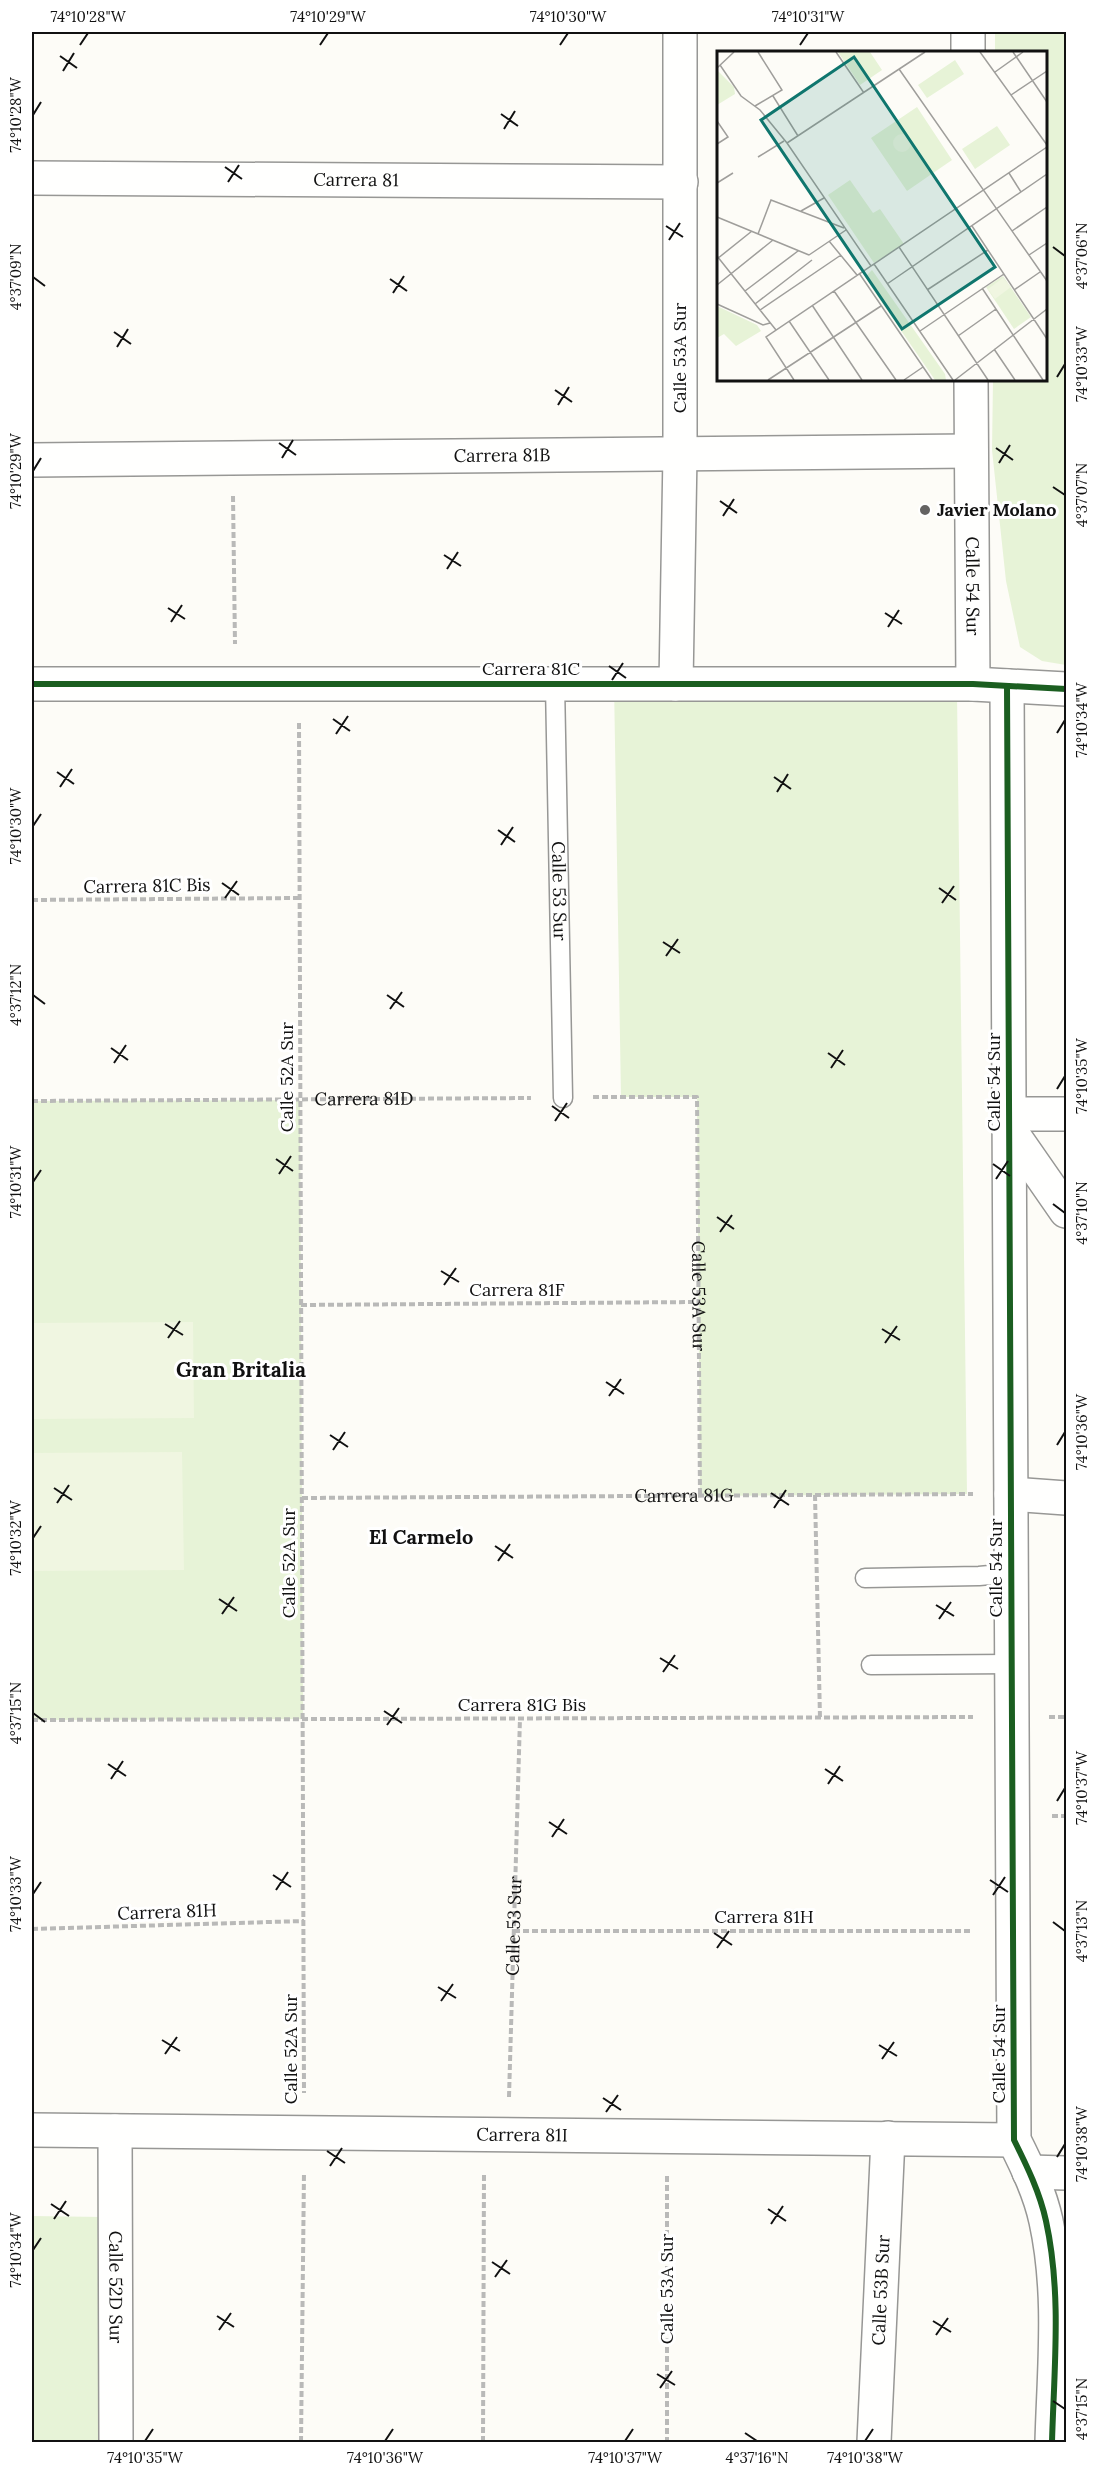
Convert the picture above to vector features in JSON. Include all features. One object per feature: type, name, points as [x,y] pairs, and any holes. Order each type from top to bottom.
[{"type":"street","name":"Calle 53A Sur","points":[[676,684],[680,454],[680,32]]},
{"type":"street","points":[[968,32],[968,51]]},
{"type":"street","name":"Carrera 81","points":[[32,178],[681,182]]},
{"type":"street","name":"Calle 54 Sur","points":[[971,381],[973,684]]},
{"type":"street","name":"Carrera 81B","points":[[32,460],[971,450]]},
{"type":"street","name":"Carrera 81C","points":[[32,684],[973,684],[1066,689]]},
{"type":"street","name":"Calle 54 Sur","points":[[1007,686],[1014,2140],[1029,2172],[1046,2221],[1054,2283],[1057,2320],[1052,2442]]},
{"type":"street","points":[[1066,1114],[1009,1122],[1066,1211]]},
{"type":"street","points":[[1011,1494],[1066,1498]]},
{"type":"street","name":"Carrera 81I","points":[[32,2130],[1014,2140]]},
{"type":"street","name":"Calle 52D Sur","points":[[115,2131],[116,2442]]},
{"type":"street","name":"Calle 53B Sur","points":[[874,2442],[888,2138]]},
{"type":"street","points":[[1029,2172],[1066,2173]]},
{"type":"lane","name":"Calle 53 Sur","points":[[555,684],[563,1098]]},
{"type":"lane","points":[[865,1578],[979,1576],[1011,1572]]},
{"type":"lane","points":[[871,1665],[1012,1664]]},
{"type":"path","points":[[233,458],[236,684]]},
{"type":"path","points":[[815,1495],[820,1718]]},
{"type":"green space","points":[[995,32],[1066,32],[1066,665],[1042,661],[1020,647],[1006,581],[992,450],[993,381],[1047,381],[1047,51],[995,51]]},
{"type":"green space","points":[[614,684],[957,694],[967,1494],[700,1496],[697,1097],[621,1097]]},
{"type":"green space","points":[[300,1100],[303,1719],[32,1720],[32,1101]]},
{"type":"green space","points":[[193,1322],[194,1418],[32,1419],[32,1323]]},
{"type":"green space","points":[[182,1452],[184,1570],[32,1571],[32,1453]]},
{"type":"green space","points":[[32,2216],[103,2217],[103,2442],[32,2442]]},
{"type":"cycle path","points":[[32,684],[973,684],[1066,689]]},
{"type":"cycle path","points":[[1007,686],[1014,2140],[1040,2200],[1051,2248],[1056,2332],[1052,2442]]},
{"type":"place","name":"Javier Molano","points":[[925,510]]},
{"type":"district","name":"Gran Britalia","points":[[241,1370]]},
{"type":"district","name":"El Carmelo","points":[[421,1537]]}]
